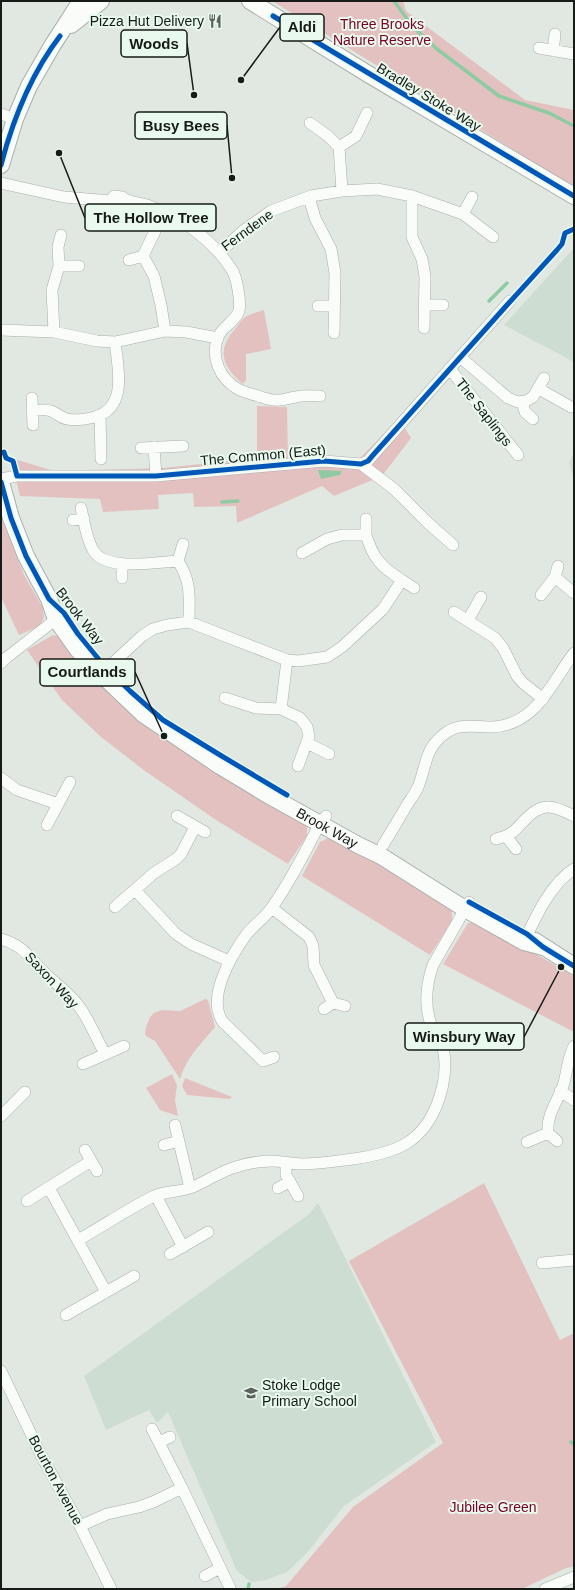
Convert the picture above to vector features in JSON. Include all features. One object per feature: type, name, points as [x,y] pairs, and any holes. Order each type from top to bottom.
[{"type":"street","points":[[1,165],[8,116],[29,86],[52,46],[60,36],[81,1]]},
{"type":"street","points":[[60,36],[85,13],[101,1]]},
{"type":"street","name":"Bradley Stoke Way","points":[[250,1],[368,74],[574,196]]},
{"type":"street","points":[[553,51],[555,34]]},
{"type":"street","points":[[539,48],[574,54]]},
{"type":"street","points":[[339,147],[356,136],[367,113]]},
{"type":"street","points":[[310,123],[328,136],[339,147],[342,191]]},
{"type":"street","name":"Ferndene","points":[[1,183],[64,197],[110,200],[114,205],[122,205],[126,200],[147,205],[175,218],[199,234],[220,252],[243,231],[271,212],[309,197],[342,191],[377,189],[412,196],[463,214],[493,237]]},
{"type":"street","points":[[412,196],[412,237],[422,259],[426,277],[424,328]]},
{"type":"street","points":[[309,197],[315,218],[330,249],[335,274],[333,306],[334,333]]},
{"type":"street","points":[[463,214],[472,197]]},
{"type":"street","points":[[129,260],[143,256],[155,231]]},
{"type":"street","points":[[54,332],[52,290],[59,266],[58,247],[60,235]]},
{"type":"street","points":[[220,252],[233,272],[237,283],[239,304],[239,311],[235,318],[225,327],[218,338],[215,349],[216,362],[220,372],[242,392],[275,400],[297,396],[320,396]]},
{"type":"street","points":[[143,256],[154,276],[165,331]]},
{"type":"street","points":[[59,266],[79,266]]},
{"type":"street","points":[[454,545],[428,523],[394,489],[361,464],[368,461],[510,301]]},
{"type":"street","points":[[425,305],[443,305]]},
{"type":"street","points":[[318,306],[333,306]]},
{"type":"street","points":[[1,330],[54,332],[97,341],[115,342],[165,331],[186,332],[218,338]]},
{"type":"street","points":[[32,410],[50,410],[68,419],[88,419],[100,415],[112,406],[119,388],[115,342]]},
{"type":"street","points":[[460,357],[508,398],[518,402],[522,402],[533,397],[544,378]]},
{"type":"street","name":"The Saplings","points":[[450,369],[518,455]]},
{"type":"street","points":[[539,389],[572,407]]},
{"type":"street","points":[[32,398],[33,425]]},
{"type":"street","points":[[522,402],[525,412],[533,419]]},
{"type":"street","points":[[100,415],[101,459]]},
{"type":"street","points":[[141,448],[183,446]]},
{"type":"street","points":[[154,447],[156,476]]},
{"type":"street","name":"The Common (East)","points":[[1,479],[17,476],[156,476],[324,461],[361,464]]},
{"type":"street","name":"Brook Way","points":[[1,482],[11,518],[26,556],[78,650],[130,691],[163,720],[323,820],[381,849],[467,905],[574,966]]},
{"type":"street","points":[[79,516],[93,550],[104,559],[122,564],[178,561]]},
{"type":"street","points":[[366,519],[366,534],[375,558],[386,570],[414,588]]},
{"type":"street","points":[[302,554],[327,539],[366,534]]},
{"type":"street","points":[[183,544],[178,561],[187,577],[190,588],[189,622]]},
{"type":"street","points":[[122,564],[122,578]]},
{"type":"street","points":[[541,594],[555,577],[558,566]]},
{"type":"street","points":[[555,577],[574,593]]},
{"type":"street","points":[[104,671],[142,636],[153,629],[167,625],[189,622],[287,660],[298,661],[327,657],[342,647],[383,609],[402,580]]},
{"type":"street","points":[[468,620],[481,597]]},
{"type":"street","points":[[454,612],[495,638],[503,648],[517,676],[523,684],[544,699]]},
{"type":"street","points":[[1,664],[6,658],[60,616]]},
{"type":"street","points":[[381,849],[418,788],[427,754],[434,744],[447,732],[470,725],[497,726],[515,722],[544,699],[574,653]]},
{"type":"street","points":[[280,709],[287,660]]},
{"type":"street","points":[[225,698],[256,708],[280,709],[300,718],[307,727],[309,736],[298,766]]},
{"type":"street","points":[[307,743],[329,754]]},
{"type":"street","points":[[1,778],[16,790],[58,804]]},
{"type":"street","points":[[47,825],[70,782]]},
{"type":"street","points":[[516,849],[501,838],[539,808],[557,808],[574,816]]},
{"type":"street","points":[[177,816],[205,832]]},
{"type":"street","points":[[274,1057],[262,1066],[220,1018],[217,1008],[217,998],[229,961],[247,934],[272,908],[286,887],[323,820]]},
{"type":"street","points":[[115,907],[154,873],[176,859],[181,854],[195,827]]},
{"type":"street","points":[[525,938],[550,893],[564,875],[574,869]]},
{"type":"street","points":[[135,890],[176,934],[191,944],[229,961]]},
{"type":"street","points":[[78,1240],[156,1196],[190,1188],[240,1166],[253,1162],[272,1161],[300,1164],[322,1163],[372,1156],[400,1147],[417,1136],[428,1124],[439,1099],[445,1068],[443,1048],[432,1027],[427,1010],[428,981],[433,965],[467,905]]},
{"type":"street","points":[[272,908],[309,936],[313,946],[314,965],[329,1006],[345,1006]]},
{"type":"street","name":"Saxon Way","points":[[1,939],[20,947],[27,952],[47,976],[68,994],[78,1005],[105,1054]]},
{"type":"street","points":[[83,1064],[124,1046]]},
{"type":"street","points":[[548,1133],[549,1117],[560,1091],[574,1046]]},
{"type":"street","points":[[560,1091],[574,1100]]},
{"type":"street","points":[[1,1116],[25,1092]]},
{"type":"street","points":[[175,1125],[190,1188]]},
{"type":"street","points":[[548,1133],[557,1141]]},
{"type":"street","points":[[527,1142],[548,1133]]},
{"type":"street","points":[[164,1145],[179,1141]]},
{"type":"street","points":[[85,1150],[97,1171]]},
{"type":"street","points":[[27,1201],[91,1161]]},
{"type":"street","points":[[286,1162],[286,1175],[298,1196]]},
{"type":"street","points":[[278,1188],[289,1182]]},
{"type":"street","points":[[49,1188],[106,1292]]},
{"type":"street","points":[[156,1196],[183,1247]]},
{"type":"street","points":[[170,1254],[208,1232]]},
{"type":"street","points":[[542,1263],[574,1260]]},
{"type":"street","points":[[66,1315],[134,1276]]},
{"type":"street","name":"Bourton Avenue","points":[[1,1370],[41,1454],[80,1526],[111,1589]]},
{"type":"street","points":[[152,1429],[230,1588]]},
{"type":"street","points":[[159,1442],[170,1437]]},
{"type":"street","points":[[80,1526],[107,1514],[153,1502],[182,1488]]},
{"type":"street","points":[[205,1576],[220,1568]]},
{"type":"street","points":[[545,1589],[574,1577]]},
{"type":"shaded area","points":[[574,248],[574,362],[504,325]]},
{"type":"shaded area","points":[[574,453],[574,480],[569,462]]},
{"type":"shaded area","points":[[318,470],[342,471],[340,475],[321,479]]},
{"type":"shaded area","name":"Stoke Lodge Primary School","points":[[318,1203],[436,1442],[344,1506],[307,1553],[287,1572],[266,1580],[251,1582],[237,1571],[168,1412],[157,1423],[149,1410],[106,1430],[84,1376],[308,1215]]},
{"type":"green space","name":"Three Brooks Nature Reserve","points":[[272,1],[403,1],[406,11],[525,100],[574,110],[574,187]]},
{"type":"green space","points":[[264,310],[271,349],[246,354],[246,380],[243,384],[236,378],[224,359],[225,345],[228,338],[243,319],[251,314]]},
{"type":"green space","points":[[257,406],[287,407],[288,457],[358,460],[399,419],[411,438],[382,476],[334,496],[322,486],[237,523],[236,506],[194,507],[193,493],[158,495],[159,509],[103,512],[100,499],[20,496],[11,458],[54,471],[163,468],[257,458]]},
{"type":"green space","points":[[1,518],[24,575],[43,608],[44,617],[40,626],[19,635],[1,597]]},
{"type":"green space","points":[[53,635],[63,638],[137,716],[303,818],[307,828],[307,836],[288,864],[216,820],[145,771],[101,737],[62,700],[27,650]]},
{"type":"green space","points":[[328,838],[335,838],[449,905],[452,911],[452,921],[430,955],[302,876],[320,842]]},
{"type":"green space","points":[[480,922],[574,976],[574,1032],[443,964],[468,923]]},
{"type":"green space","points":[[205,999],[208,1000],[215,1027],[190,1058],[180,1079],[155,1041],[146,1036],[146,1027],[150,1017],[154,1013],[162,1010],[180,1011]]},
{"type":"green space","points":[[172,1074],[177,1085],[175,1100],[178,1116],[160,1110],[146,1088]]},
{"type":"green space","points":[[185,1078],[232,1097],[230,1099],[187,1095],[182,1086]]},
{"type":"green space","name":"Jubilee Green","points":[[484,1183],[560,1340],[574,1333],[574,1566],[564,1569],[522,1589],[276,1589],[286,1586],[353,1507],[443,1443],[349,1261]]},
{"type":"waterway","points":[[394,1],[413,27],[437,49],[499,96],[549,113],[574,126]]},
{"type":"waterway","points":[[489,301],[507,283]]},
{"type":"waterway","points":[[222,502],[238,501]]},
{"type":"waterway","points":[[248,1589],[249,1584]]},
{"type":"cycle path","points":[[273,16],[574,196]]},
{"type":"cycle path","points":[[1,165],[11,131],[24,98],[40,66],[60,36]]},
{"type":"cycle path","points":[[1,453],[4,452],[6,458],[13,461],[17,476],[156,476],[324,461],[361,464],[368,461],[557,250],[562,244],[565,233],[574,229]]},
{"type":"cycle path","points":[[1,482],[11,518],[26,556],[49,599],[64,613],[78,634],[106,668],[163,720],[287,795]]},
{"type":"cycle path","points":[[469,902],[527,934],[543,947],[574,966]]},
{"type":"place","name":"Pizza Hut Delivery","points":[[215,21]]},
{"type":"place","name":"Aldi","points":[[241,80]]},
{"type":"place","name":"Woods","points":[[194,95]]},
{"type":"place","name":"The Hollow Tree","points":[[59,153]]},
{"type":"place","name":"Busy Bees","points":[[232,178]]},
{"type":"place","name":"Courtlands","points":[[164,736]]},
{"type":"place","name":"Winsbury Way","points":[[561,967]]},
{"type":"place","name":"Stoke Lodge Primary School","points":[[251,1393]]}]
